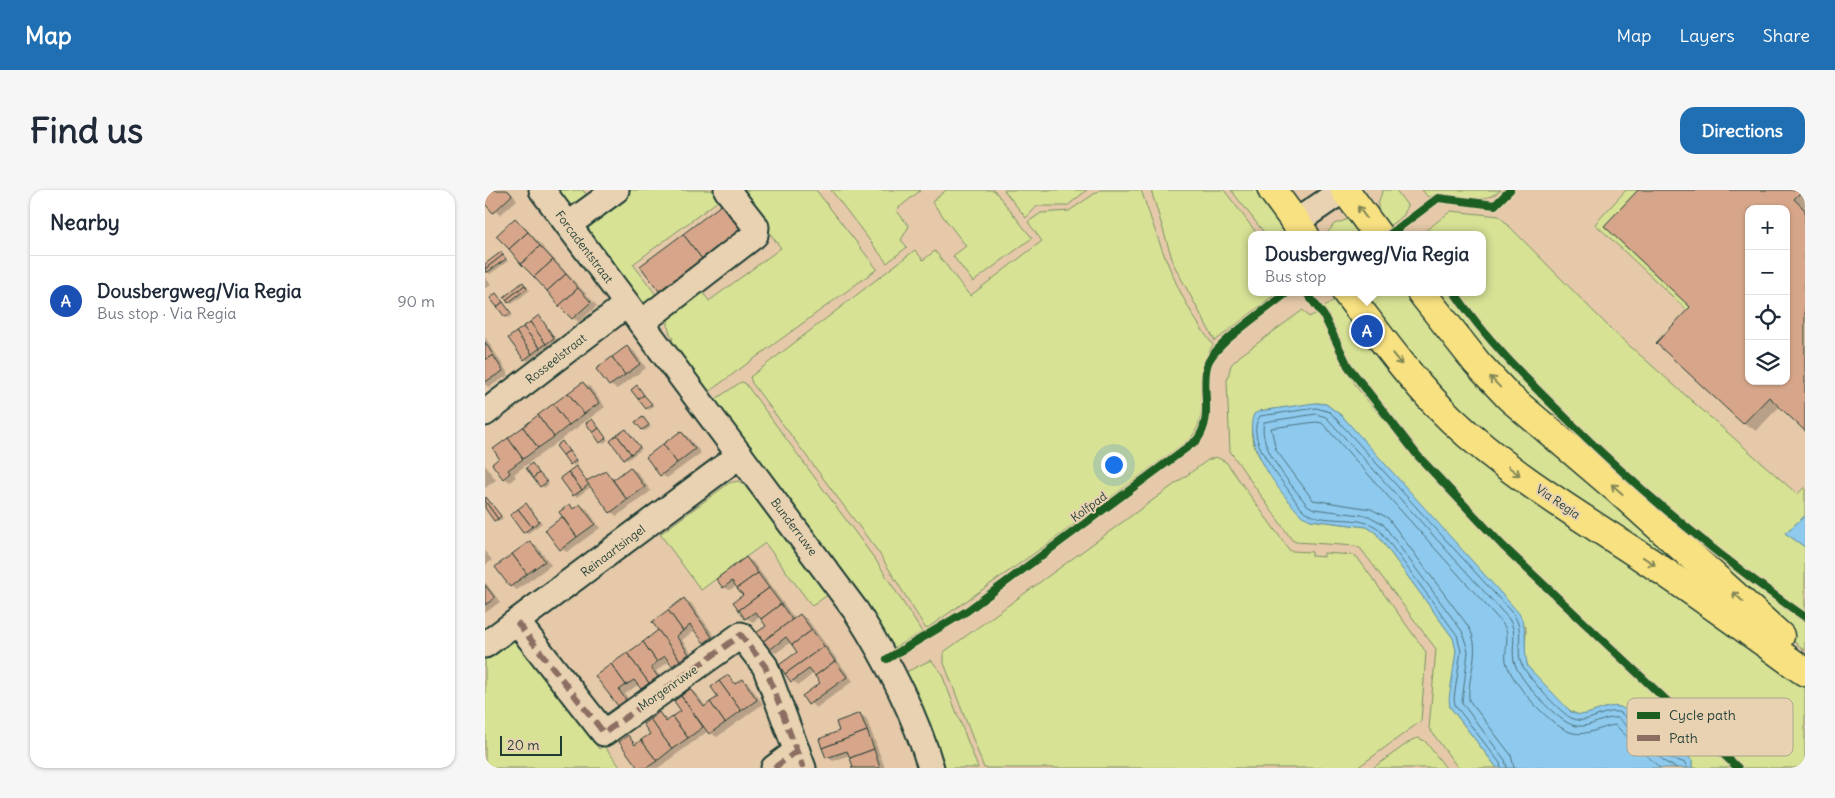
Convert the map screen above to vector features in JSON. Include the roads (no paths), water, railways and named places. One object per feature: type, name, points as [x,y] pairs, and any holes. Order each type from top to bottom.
[{"type":"main road","points":[[1272,190],[1300,229]]},
{"type":"main road","points":[[1344,190],[1376,231]]},
{"type":"main road","name":"Via Regia","points":[[1350,296],[1425,392],[1452,420],[1489,452],[1534,486],[1668,574],[1805,672]]},
{"type":"main road","points":[[1424,296],[1477,364],[1509,397],[1617,489],[1805,660]]},
{"type":"street","name":"Forcadentstraat","points":[[542,190],[634,314]]},
{"type":"street","points":[[568,225],[616,190]]},
{"type":"street","name":"Rosseelstraat","points":[[485,413],[755,234],[756,226],[727,190]]},
{"type":"street","points":[[1300,229],[1344,190]]},
{"type":"street","name":"Bunderruwe","points":[[634,314],[856,611],[887,659],[922,738],[931,768]]},
{"type":"street","name":"Reinaartsingel","points":[[485,645],[740,455]]},
{"type":"street","name":"Morgenruwe","points":[[517,622],[604,733],[741,636],[765,666],[800,760],[774,768]]},
{"type":"water","points":[[1315,403],[1326,404],[1342,416],[1518,612],[1524,626],[1528,667],[1571,712],[1583,714],[1614,706],[1625,709],[1627,711],[1627,756],[1687,756],[1692,760],[1692,768],[1497,768],[1450,707],[1449,699],[1456,651],[1453,638],[1376,533],[1367,527],[1311,520],[1302,516],[1284,496],[1258,454],[1253,439],[1252,426],[1254,414],[1260,411]]},
{"type":"water","points":[[1805,516],[1805,547],[1785,533]]},
{"type":"place","name":"Dousbergweg/Via Regia","points":[[1367,331]]}]
